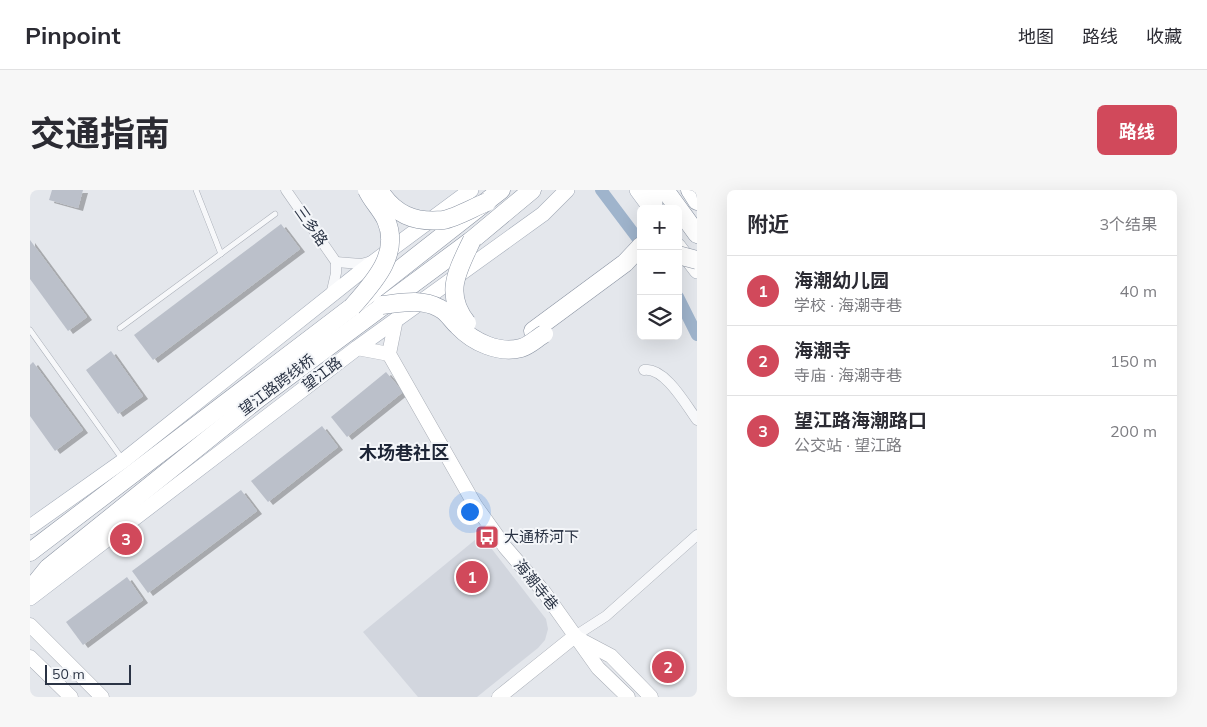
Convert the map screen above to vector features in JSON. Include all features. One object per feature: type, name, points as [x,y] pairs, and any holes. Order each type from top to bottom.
[{"type":"highway","points":[[352,307],[382,271],[386,261],[389,241],[386,220],[367,190]]},
{"type":"highway","points":[[379,190],[392,207],[420,220],[444,220],[487,202]]},
{"type":"highway","name":"望江路跨线桥","points":[[30,552],[352,307],[501,190]]},
{"type":"highway","name":"望江路跨线桥","points":[[30,590],[48,568],[112,515],[259,398],[472,240],[532,190]]},
{"type":"highway","points":[[652,190],[652,205]]},
{"type":"highway","points":[[665,190],[697,234]]},
{"type":"highway","points":[[690,190],[697,201]]},
{"type":"highway","points":[[472,240],[458,271],[453,293],[456,309],[466,322],[477,331],[489,337],[504,340],[518,338],[533,331],[624,263],[637,250]]},
{"type":"highway","points":[[682,256],[697,260]]},
{"type":"highway","points":[[382,305],[414,301],[438,307],[450,315],[458,326],[478,342],[499,349],[521,348],[544,334],[637,267]]},
{"type":"main road","points":[[30,527],[123,460],[377,260],[471,190]]},
{"type":"main road","name":"望江路","points":[[30,598],[357,348],[543,214],[567,190]]},
{"type":"main road","points":[[636,190],[649,205]]},
{"type":"main road","points":[[681,250],[697,271]]},
{"type":"street","name":"三多路","points":[[286,190],[336,262],[336,273],[331,296]]},
{"type":"street","name":"三多路","points":[[336,262],[361,264],[377,260]]},
{"type":"street","points":[[357,348],[389,354],[396,319]]},
{"type":"street","name":"海潮寺巷","points":[[389,354],[475,505],[505,546],[544,592],[598,668],[628,697]]},
{"type":"street","points":[[644,370],[650,369],[659,372],[672,386],[697,420]]},
{"type":"street","points":[[499,697],[574,636],[606,616],[697,535]]},
{"type":"street","points":[[30,625],[102,697]]},
{"type":"street","name":"海潮寺巷","points":[[574,636],[611,656],[651,697]]},
{"type":"street","points":[[30,657],[70,697]]},
{"type":"lane","points":[[196,190],[220,254]]},
{"type":"lane","points":[[120,328],[275,214]]},
{"type":"lane","points":[[31,334],[123,460]]},
{"type":"shaded area","points":[[481,535],[546,619],[548,629],[545,640],[538,648],[477,697],[418,697],[363,632]]},
{"type":"building","points":[[52,190],[83,190],[78,208],[49,200]]},
{"type":"building","points":[[281,224],[300,249],[153,360],[134,335]]},
{"type":"building","points":[[30,240],[87,317],[68,331],[30,279]]},
{"type":"building","points":[[111,351],[143,396],[118,414],[86,370]]},
{"type":"building","points":[[33,362],[83,430],[55,451],[30,416],[30,365]]},
{"type":"building","points":[[386,372],[403,392],[347,437],[331,417]]},
{"type":"building","points":[[322,426],[338,447],[268,502],[251,481]]},
{"type":"building","points":[[241,490],[257,511],[148,593],[132,571]]},
{"type":"building","points":[[127,577],[143,600],[83,645],[66,622]]},
{"type":"waterway","points":[[601,190],[637,238]]},
{"type":"waterway","points":[[682,305],[697,335]]},
{"type":"place","name":"大通桥河下","points":[[487,537]]},
{"type":"place","name":"望江路海潮路口","points":[[126,539]]},
{"type":"place","name":"海潮幼儿园","points":[[472,577]]},
{"type":"place","name":"海潮寺","points":[[668,667]]},
{"type":"district","name":"木场巷社区","points":[[404,453]]}]
